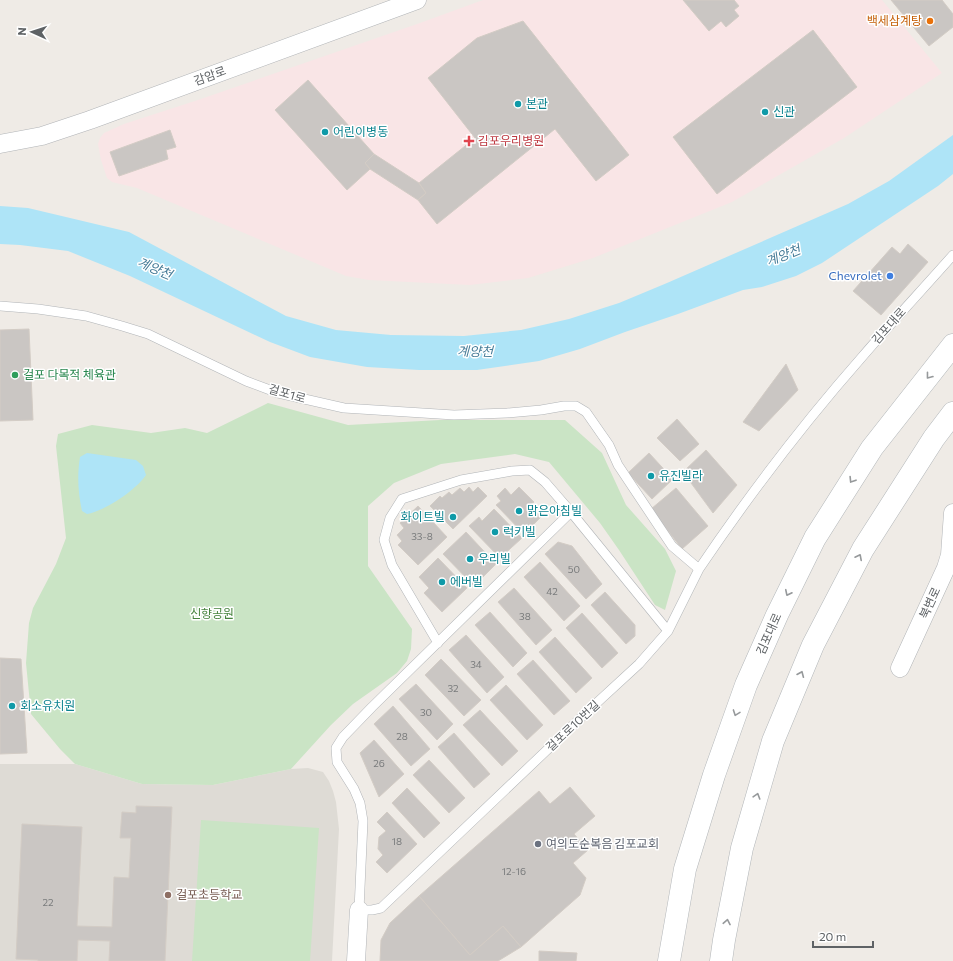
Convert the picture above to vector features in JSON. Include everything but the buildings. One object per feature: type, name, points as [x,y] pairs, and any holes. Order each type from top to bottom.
[{"type":"main road","name":"김포대로","points":[[669,961],[686,869],[714,775],[746,685],[777,615],[815,538],[872,448],[953,345]]},
{"type":"main road","points":[[721,961],[744,840],[773,741],[813,645],[863,549],[934,438],[953,413]]},
{"type":"street","name":"감암로","points":[[0,144],[42,136],[83,122],[417,0]]},
{"type":"street","name":"북변로","points":[[900,668],[946,568],[950,555],[953,512]]},
{"type":"street","points":[[356,961],[359,910]]},
{"type":"lane","name":"김포대로","points":[[668,631],[699,569],[775,463],[861,357],[953,255]]},
{"type":"lane","name":"걸포1로","points":[[0,306],[38,309],[86,316],[122,326],[148,334],[246,381],[278,393],[344,408],[454,415],[507,413],[564,406],[576,406],[586,412],[609,444],[618,465],[672,546],[699,569]]},
{"type":"lane","points":[[438,643],[392,565],[384,540],[390,518],[402,499],[461,480],[512,470],[530,470],[545,482],[668,631]]},
{"type":"lane","points":[[359,910],[363,820],[360,803],[354,789],[337,762],[336,748],[343,737],[571,512]]},
{"type":"lane","name":"걸포로10번길","points":[[359,910],[381,908],[639,664],[668,631]]},
{"type":"shaded area","name":"김포우리병원","points":[[483,0],[882,0],[942,73],[844,138],[732,202],[593,258],[528,278],[470,285],[369,280],[346,276],[137,188],[112,182],[107,178],[98,144],[104,133],[124,124],[198,100]]},
{"type":"shaded area","name":"걸포초등학교","points":[[0,764],[75,764],[142,784],[213,785],[291,769],[308,768],[323,772],[333,791],[336,802],[339,829],[332,961],[0,961]]},
{"type":"green space","name":"신향공원","points":[[268,403],[348,425],[440,420],[565,420],[602,453],[626,505],[665,549],[676,571],[665,610],[655,605],[600,523],[549,462],[515,454],[441,464],[394,483],[368,506],[368,566],[412,629],[411,649],[407,661],[397,673],[353,704],[331,725],[291,769],[213,785],[142,784],[75,764],[60,749],[31,714],[26,663],[29,623],[33,608],[56,564],[66,538],[56,446],[58,434],[92,425],[151,433],[185,428],[207,433]]},
{"type":"green space","points":[[201,820],[319,828],[310,961],[192,961]]},
{"type":"water","name":"계양천","points":[[953,135],[953,174],[938,186],[822,263],[796,276],[762,287],[743,290],[580,349],[539,361],[477,370],[419,370],[367,367],[310,357],[270,342],[130,276],[68,251],[0,244],[0,206],[28,208],[129,232],[286,316],[336,330],[391,335],[464,336],[521,330],[569,319],[619,303],[848,204],[889,181]]},
{"type":"water","points":[[87,453],[136,460],[143,466],[146,475],[135,487],[120,499],[102,509],[87,514],[82,511],[78,477],[80,457]]},
{"type":"place","name":"백세삼계탕","points":[[930,21]]},
{"type":"place","name":"본관","points":[[518,104]]},
{"type":"place","name":"신관","points":[[765,112]]},
{"type":"place","name":"어린이병동","points":[[325,132]]},
{"type":"place","name":"김포우리병원","points":[[469,141]]},
{"type":"place","name":"Chevrolet","points":[[890,276]]},
{"type":"place","name":"걸포 다목적 체육관","points":[[15,375]]},
{"type":"place","name":"유진빌라","points":[[651,476]]},
{"type":"place","name":"맑은아침빌","points":[[519,511]]},
{"type":"place","name":"화이트빌","points":[[453,517]]},
{"type":"place","name":"럭키빌","points":[[495,532]]},
{"type":"place","name":"우리빌","points":[[470,559]]},
{"type":"place","name":"에버빌","points":[[442,582]]},
{"type":"place","name":"회소유치원","points":[[12,706]]},
{"type":"place","name":"여의도순복음 김포교회","points":[[538,844]]},
{"type":"place","name":"걸포초등학교","points":[[168,895]]}]
